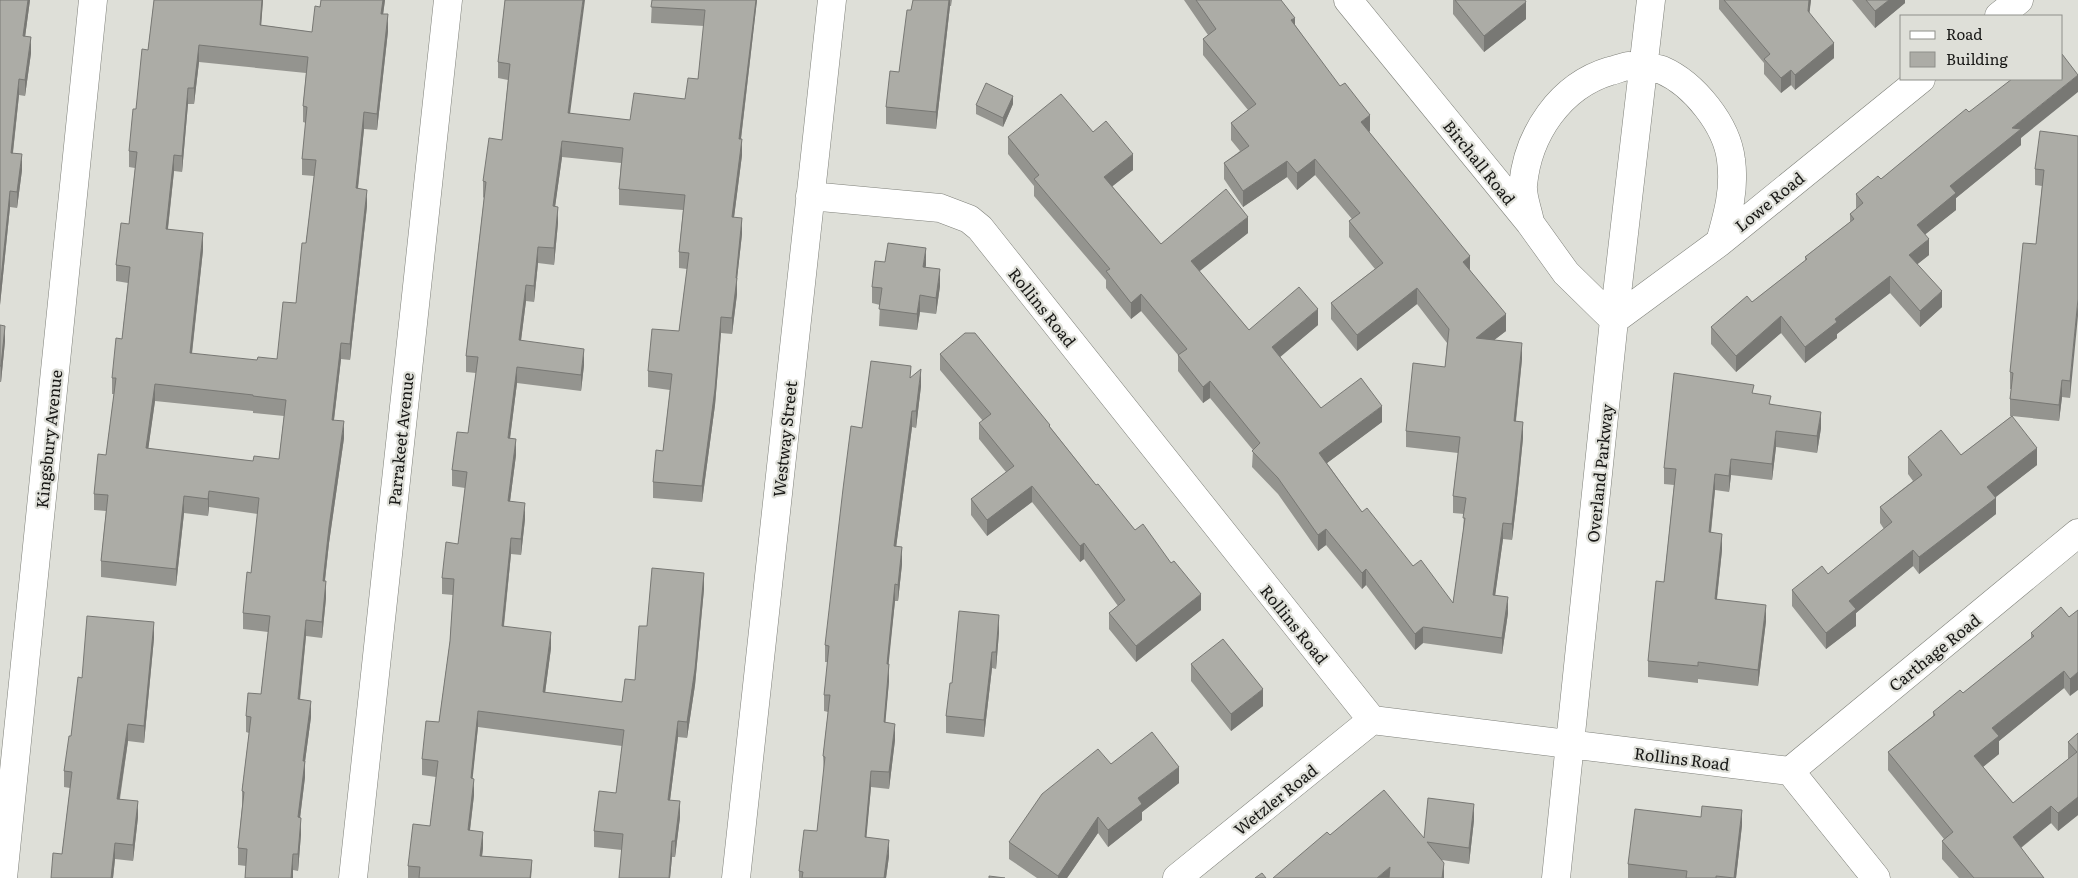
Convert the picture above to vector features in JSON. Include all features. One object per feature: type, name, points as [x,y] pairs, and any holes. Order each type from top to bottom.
[{"type":"street","name":"Kingsbury Avenue","points":[[4,878],[93,0]]},
{"type":"street","name":"Parrakeet Avenue","points":[[353,878],[448,0]]},
{"type":"street","name":"Westway Street","points":[[736,878],[832,0]]},
{"type":"street","name":"Birchall Road","points":[[1348,0],[1530,223],[1566,273],[1614,320]]},
{"type":"street","name":"Overland Parkway","points":[[1556,878],[1614,320],[1651,0]]},
{"type":"street","points":[[2000,15],[2019,0]]},
{"type":"street","points":[[1530,223],[1523,186],[1530,151],[1544,121],[1566,94],[1598,75],[1628,66],[1660,70],[1682,82],[1705,104],[1724,133],[1731,159],[1732,186],[1729,210],[1720,242]]},
{"type":"street","name":"Lowe Road","points":[[1614,320],[1720,242],[1920,80]]},
{"type":"street","name":"Rollins Road","points":[[810,196],[940,208],[969,219],[980,228],[1372,720],[1790,771]]},
{"type":"street","name":"Carthage Road","points":[[1790,771],[2078,533]]},
{"type":"street","name":"Wetzler Road","points":[[1177,878],[1372,720]]},
{"type":"street","points":[[1790,771],[1876,878]]},
{"type":"building","points":[[0,0],[28,0],[23,36],[31,37],[25,80],[19,79],[11,153],[22,154],[17,192],[10,191],[0,289]]},
{"type":"building","points":[[154,0],[262,0],[260,25],[312,32],[315,6],[320,7],[321,0],[383,0],[381,14],[388,14],[377,114],[364,112],[356,188],[367,190],[350,344],[341,343],[332,420],[344,421],[323,581],[326,581],[322,622],[306,620],[298,699],[311,701],[298,817],[301,818],[298,854],[293,854],[291,878],[245,878],[247,849],[238,848],[244,792],[242,791],[251,717],[246,716],[248,693],[261,694],[270,616],[243,613],[247,572],[251,573],[259,498],[209,491],[208,499],[184,496],[176,569],[101,561],[108,495],[94,494],[98,454],[106,455],[116,378],[112,378],[116,338],[122,339],[130,267],[116,265],[121,223],[129,224],[137,152],[129,151],[133,109],[136,109],[142,49],[148,50]],"holes":[[[199,45],[308,57],[303,106],[307,107],[302,159],[316,160],[306,243],[302,243],[296,303],[283,302],[277,359],[258,357],[257,360],[190,353],[203,233],[166,229],[174,155],[182,156],[188,88],[194,88]],[[155,384],[286,400],[279,459],[254,456],[253,461],[146,448]]]},
{"type":"building","points":[[505,0],[583,0],[568,113],[630,120],[634,93],[685,99],[688,78],[698,79],[705,10],[651,7],[652,0],[756,0],[739,139],[742,139],[732,217],[742,218],[737,278],[732,318],[721,317],[715,389],[702,486],[653,482],[656,450],[663,451],[672,374],[648,371],[652,329],[679,331],[689,253],[679,252],[685,195],[619,189],[623,148],[562,141],[553,206],[558,207],[554,248],[538,247],[534,286],[526,285],[519,340],[584,349],[581,375],[517,367],[508,438],[516,439],[508,501],[525,503],[521,539],[511,538],[502,626],[551,632],[543,692],[622,702],[625,679],[635,680],[639,626],[647,626],[652,568],[704,573],[695,669],[687,722],[678,721],[668,800],[680,801],[675,841],[672,841],[669,878],[619,878],[623,834],[594,831],[599,791],[616,793],[624,730],[478,711],[471,778],[474,779],[468,830],[483,832],[480,856],[532,860],[530,878],[419,878],[420,867],[408,866],[413,824],[430,826],[438,761],[422,759],[426,721],[439,722],[450,641],[454,579],[442,578],[446,542],[458,544],[467,472],[452,470],[457,432],[468,433],[478,357],[466,356],[486,182],[483,181],[489,138],[502,140],[510,64],[498,62]]},
{"type":"building","points":[[913,0],[949,0],[936,112],[886,107],[890,71],[899,72],[907,10],[911,10]]},
{"type":"building","points":[[1196,0],[1281,0],[1295,18],[1291,20],[1340,86],[1345,83],[1370,115],[1361,122],[1470,256],[1463,262],[1506,314],[1476,338],[1522,343],[1514,421],[1523,422],[1517,482],[1512,524],[1503,523],[1493,595],[1508,597],[1502,638],[1423,627],[1415,634],[1366,569],[1362,573],[1326,529],[1318,535],[1278,478],[1252,451],[1260,443],[1210,381],[1203,387],[1178,355],[1187,349],[1141,294],[1131,303],[1106,271],[1110,269],[1034,179],[1039,175],[1008,137],[1061,94],[1093,132],[1106,121],[1133,154],[1104,177],[1161,244],[1226,189],[1248,217],[1191,261],[1249,330],[1299,287],[1318,309],[1272,347],[1321,408],[1361,378],[1382,406],[1319,453],[1362,512],[1367,508],[1413,566],[1421,560],[1453,603],[1466,498],[1453,496],[1460,437],[1406,431],[1413,363],[1445,367],[1449,329],[1417,288],[1357,335],[1331,303],[1383,263],[1349,221],[1360,213],[1315,159],[1297,173],[1287,161],[1243,191],[1224,163],[1249,146],[1231,123],[1256,104],[1203,39],[1216,29]]},
{"type":"building","points":[[1455,0],[1525,0],[1526,2],[1484,36]]},
{"type":"building","points":[[1724,0],[1809,0],[1808,11],[1834,43],[1795,75],[1791,70],[1781,78],[1764,59],[1770,54]]},
{"type":"building","points":[[1866,0],[1889,0],[1875,11]]},
{"type":"building","points":[[2063,55],[2078,75],[2012,128],[2021,129],[1950,186],[1956,193],[1917,225],[1929,239],[1909,255],[1942,291],[1920,311],[1890,276],[1835,319],[1837,322],[1805,347],[1781,316],[1736,356],[1711,327],[1747,296],[1752,302],[1854,219],[1850,214],[1863,203],[1856,194],[1878,176],[1881,179],[1966,109],[1969,112],[2011,80],[2063,80]]},
{"type":"building","points":[[986,83],[1013,96],[1003,118],[976,105]]},
{"type":"building","points":[[2040,131],[2078,136],[2078,299],[2070,381],[2062,380],[2059,405],[2010,399],[2013,373],[2010,372],[2023,243],[2036,244],[2044,170],[2035,169]]},
{"type":"building","points":[[888,243],[926,248],[923,267],[940,269],[936,298],[920,295],[917,314],[879,309],[882,288],[872,287],[875,261],[885,262]]},
{"type":"building","points":[[0,325],[5,326],[1,366],[0,366]]},
{"type":"building","points":[[965,333],[975,333],[1096,485],[1098,484],[1135,530],[1143,524],[1171,563],[1174,561],[1201,594],[1136,646],[1109,613],[1125,600],[1084,543],[1080,546],[1032,486],[987,520],[971,499],[1014,466],[979,423],[991,414],[940,354]]},
{"type":"building","points":[[871,361],[911,366],[910,378],[921,369],[916,411],[912,411],[894,546],[902,547],[898,585],[895,584],[887,664],[889,664],[884,722],[895,724],[889,772],[871,771],[865,837],[889,840],[884,878],[802,878],[803,872],[799,871],[804,830],[817,831],[830,695],[824,695],[829,646],[825,645],[851,426],[862,428]]},
{"type":"building","points":[[1674,373],[1754,385],[1752,393],[1771,396],[1769,404],[1821,412],[1817,436],[1776,431],[1772,464],[1731,459],[1729,476],[1715,474],[1709,532],[1722,534],[1715,599],[1766,605],[1758,670],[1698,662],[1698,666],[1648,661],[1656,581],[1664,582],[1676,469],[1664,468]]},
{"type":"building","points":[[2012,416],[2037,448],[1987,487],[1996,498],[1919,557],[1913,550],[1849,601],[1856,609],[1826,633],[1792,590],[1822,566],[1828,574],[1892,522],[1880,507],[1922,475],[1908,457],[1941,430],[1961,455]]},
{"type":"building","points":[[2061,607],[2069,617],[2078,610],[2078,672],[2070,679],[2064,671],[1992,728],[1999,736],[1974,756],[2013,803],[2077,752],[2068,742],[2078,733],[2078,797],[2058,813],[2051,806],[2013,837],[2044,878],[1974,878],[1942,841],[1953,832],[1888,752],[1935,715],[1933,712],[1960,690],[1963,693],[2034,636],[2031,633]]},
{"type":"building","points":[[959,611],[999,615],[996,652],[992,652],[984,720],[946,716],[950,683],[952,683]]},
{"type":"building","points":[[87,616],[154,622],[144,726],[128,724],[117,799],[138,801],[133,845],[115,843],[111,878],[51,878],[53,853],[62,854],[72,772],[64,771],[69,736],[71,736],[78,677],[82,678]]},
{"type":"building","points":[[1223,639],[1263,689],[1231,714],[1191,664]]},
{"type":"building","points":[[1152,732],[1179,767],[1138,798],[1142,804],[1108,830],[1098,817],[1058,876],[1009,842],[1042,794],[1098,749],[1111,764]]},
{"type":"building","points":[[1384,790],[1424,838],[1428,798],[1474,804],[1469,848],[1427,842],[1444,863],[1442,878],[1389,878],[1390,867],[1377,878],[1273,878],[1327,832],[1330,835]]},
{"type":"building","points":[[1702,806],[1742,810],[1734,878],[1716,876],[1716,878],[1686,878],[1687,871],[1628,864],[1635,809],[1701,817]]},
{"type":"building","points":[[1262,873],[1266,878],[1255,878]]},
{"type":"building","points":[[989,876],[1005,878],[989,878]]}]
